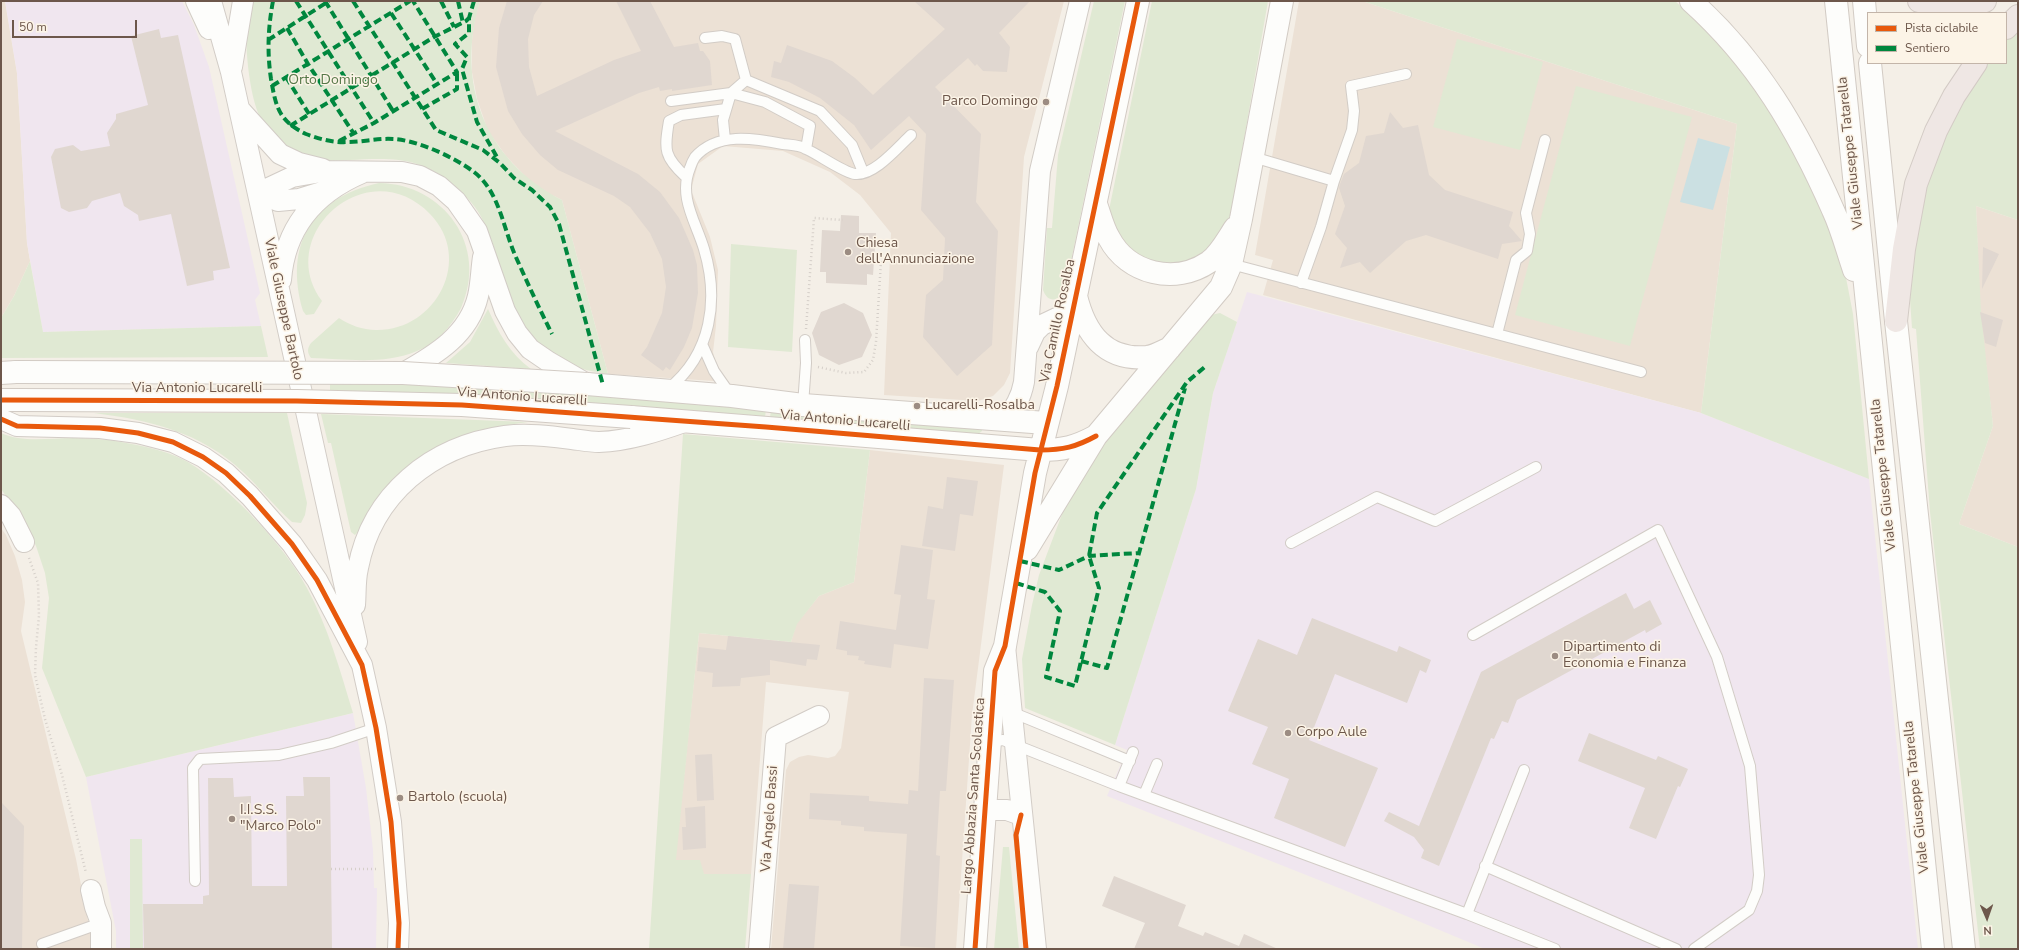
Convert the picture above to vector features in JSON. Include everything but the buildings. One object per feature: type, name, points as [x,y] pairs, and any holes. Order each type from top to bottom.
[{"type":"highway","points":[[1919,1],[1946,6],[1977,4],[1985,1]]},
{"type":"highway","points":[[2007,27],[2018,16]]},
{"type":"highway","points":[[1896,321],[1904,249],[1916,184],[1936,131],[1954,96],[1975,64]]},
{"type":"street","points":[[196,1],[230,72]]},
{"type":"street","name":"Viale Giuseppe Bartolo","points":[[211,1],[230,72],[258,193],[362,665]]},
{"type":"street","points":[[230,72],[233,1]]},
{"type":"street","points":[[230,72],[243,1]]},
{"type":"street","points":[[989,445],[997,419],[1015,408],[1022,394],[1040,171],[1080,1]]},
{"type":"street","name":"Via Camillo Rosalba","points":[[1005,646],[1040,450],[1057,386],[1138,1]]},
{"type":"street","points":[[1020,561],[1096,436],[1221,287],[1231,264],[1253,157],[1282,1]]},
{"type":"street","points":[[1691,1],[1718,25],[1754,67],[1786,116],[1834,211],[1866,305]]},
{"type":"street","name":"Viale Giuseppe Tatarella","points":[[1836,1],[1933,949]]},
{"type":"street","points":[[1864,1],[1867,35]]},
{"type":"street","name":"Viale Giuseppe Tatarella","points":[[1870,64],[1896,321],[1964,949]]},
{"type":"street","points":[[238,108],[280,154],[329,180]]},
{"type":"street","points":[[258,193],[278,201],[299,199],[329,180],[368,171],[402,172],[420,176],[439,186],[456,201],[477,231],[505,311],[517,333],[530,349],[587,384]]},
{"type":"street","points":[[280,296],[283,259],[291,237],[301,219],[315,202],[329,180]]},
{"type":"street","points":[[1096,204],[1109,239],[1127,260],[1153,274],[1181,274],[1209,262],[1223,246],[1240,219]]},
{"type":"street","points":[[403,373],[441,351],[461,332],[474,308],[478,296],[484,253]]},
{"type":"street","points":[[1026,350],[1035,332],[1042,325],[1063,315],[1076,295]]},
{"type":"street","points":[[1076,295],[1086,328],[1104,347],[1122,356],[1148,357],[1170,348]]},
{"type":"street","name":"Via Antonio Lucarelli","points":[[9,372],[403,373],[667,390],[803,405],[1046,423]]},
{"type":"street","name":"Via Antonio Lucarelli","points":[[9,400],[298,401],[462,405],[688,421],[1040,450],[1057,450],[1079,445],[1096,436]]},
{"type":"street","points":[[1,418],[17,426],[100,428],[138,433],[173,442],[203,457],[226,473],[245,491],[292,544],[317,580],[362,665],[376,728],[391,822],[399,923],[398,949]]},
{"type":"street","points":[[354,631],[357,569],[372,526],[386,501],[412,475],[433,460],[456,448],[479,441],[506,436],[535,436],[598,442],[663,430],[688,421]]},
{"type":"street","points":[[1,505],[11,516],[24,542]]},
{"type":"street","name":"Largo Abbazia Santa Scolastica","points":[[1005,646],[995,671],[1002,713],[1015,745],[1036,949]]},
{"type":"street","name":"Largo Abbazia Santa Scolastica","points":[[974,949],[990,742],[1002,713]]},
{"type":"street","name":"Via Angelo Bassi","points":[[759,949],[776,737],[819,716]]},
{"type":"street","points":[[985,810],[1007,810],[1021,815]]},
{"type":"street","points":[[92,907],[101,949]]},
{"type":"street","points":[[399,923],[409,949]]},
{"type":"lane","points":[[705,38],[722,36],[736,39],[746,80]]},
{"type":"lane","points":[[1301,284],[1352,130],[1354,111],[1351,86],[1406,74]]},
{"type":"lane","points":[[725,140],[723,120],[731,93],[746,80]]},
{"type":"lane","points":[[746,80],[820,111],[852,145],[864,172]]},
{"type":"lane","points":[[671,101],[731,93],[765,102],[810,126],[806,148]]},
{"type":"lane","points":[[686,177],[673,165],[665,146],[669,121],[681,115],[726,109]]},
{"type":"lane","points":[[667,390],[689,368],[702,344],[711,314],[712,284],[704,248],[687,206],[686,177],[694,158],[711,144],[725,140],[735,138],[767,141],[806,148],[855,174],[873,170],[911,135]]},
{"type":"lane","points":[[1497,334],[1516,260],[1527,251],[1530,234],[1526,213],[1545,140]]},
{"type":"lane","points":[[1253,157],[1334,181]]},
{"type":"lane","points":[[1231,264],[1301,284],[1641,372]]},
{"type":"lane","points":[[803,405],[806,363],[805,340]]},
{"type":"lane","points":[[702,344],[714,371],[732,396]]},
{"type":"lane","points":[[1290,543],[1377,497],[1435,521],[1536,467]]},
{"type":"lane","points":[[1473,635],[1658,530],[1717,657],[1750,766],[1759,875],[1757,891],[1749,910],[1694,949]]},
{"type":"lane","points":[[1002,713],[1132,756],[1119,786]]},
{"type":"lane","points":[[195,881],[193,768],[200,760],[279,755],[331,743],[376,728]]},
{"type":"lane","points":[[990,742],[1003,740],[1119,786],[1467,914],[1555,949]]},
{"type":"lane","points":[[1144,795],[1157,764]]},
{"type":"lane","points":[[1467,914],[1524,770]]},
{"type":"lane","points":[[1485,866],[1676,949]]},
{"type":"lane","points":[[42,944],[92,907]]},
{"type":"path","points":[[805,340],[814,218],[843,220]]},
{"type":"path","points":[[806,363],[846,373],[864,372],[873,360],[876,342],[881,261]]},
{"type":"path","points":[[24,542],[38,583],[39,616],[35,675],[92,907]]},
{"type":"path","points":[[331,869],[377,869]]},
{"type":"shaded area","points":[[1,1],[5,1],[17,73],[27,243],[30,261],[14,296],[1,318]]},
{"type":"shaded area","points":[[5,1],[182,1],[194,25],[209,67],[260,293],[255,300],[261,326],[43,332],[27,243],[17,73]]},
{"type":"shaded area","points":[[480,1],[1064,1],[1024,157],[1010,373],[1004,385],[993,396],[978,401],[884,395],[891,233],[860,195],[830,172],[783,151],[723,146],[698,164],[691,190],[710,237],[718,270],[716,326],[713,352],[717,368],[729,382],[608,374],[562,200],[544,191],[526,177],[506,156],[488,131],[477,99],[472,72],[472,40],[475,17]]},
{"type":"shaded area","points":[[1299,1],[1362,1],[1737,124],[1701,413],[1263,295],[1273,260],[1255,255]]},
{"type":"shaded area","points":[[1698,138],[1730,147],[1713,210],[1680,202]]},
{"type":"shaded area","points":[[1976,206],[2018,220],[2018,547],[1959,524],[1993,426],[1980,312]]},
{"type":"shaded area","points":[[1247,292],[1701,413],[1869,479],[1918,949],[1485,949],[1344,890],[1107,796],[1127,750],[1115,745],[1196,489],[1213,393]]},
{"type":"shaded area","points":[[870,450],[1004,465],[972,715],[956,949],[771,949],[786,770],[790,762],[799,757],[808,755],[828,758],[835,756],[841,748],[849,692],[766,682],[751,874],[704,874],[675,861],[699,633],[791,642],[796,624],[819,596],[854,582]]},
{"type":"shaded area","points":[[1,528],[6,535],[15,556],[22,580],[25,602],[21,631],[76,859],[90,931],[90,949],[1,949]]},
{"type":"shaded area","name":"I.I.S.S. \"Marco Polo\"","points":[[353,713],[366,788],[373,850],[374,888],[377,888],[376,949],[116,949],[116,931],[86,777]]},
{"type":"green space","name":"Orto Domingo","points":[[251,1],[480,1],[473,32],[471,61],[475,90],[483,117],[496,141],[513,164],[535,183],[562,200],[608,374],[572,366],[551,356],[535,342],[523,325],[513,306],[492,243],[481,218],[475,207],[454,185],[429,169],[404,161],[392,159],[326,161],[310,159],[292,151],[277,137],[263,122],[258,114],[251,89],[247,59],[246,32],[247,17]]},
{"type":"green space","points":[[1094,1],[1125,1],[1065,290],[1057,299],[1051,299],[1043,290],[1047,228],[1052,228],[1058,155]]},
{"type":"green space","points":[[1152,1],[1268,1],[1232,209],[1227,228],[1200,260],[1149,265],[1117,238],[1109,210]]},
{"type":"green space","points":[[1362,1],[1675,1],[1719,41],[1752,78],[1800,153],[1842,258],[1853,314],[1869,479],[1701,413],[1737,124]]},
{"type":"green space","points":[[2018,29],[2018,220],[1976,206],[1981,311],[1993,426],[1959,524],[2018,547],[2018,949],[1980,949],[1930,512],[1916,329],[1912,328],[1909,286],[1910,257],[1932,156],[1973,81],[1986,64],[2007,64],[2007,39]]},
{"type":"green space","points":[[1457,39],[1543,62],[1520,150],[1433,127]]},
{"type":"green space","points":[[1576,86],[1692,117],[1630,346],[1515,315]]},
{"type":"green space","points":[[379,183],[402,186],[423,194],[441,207],[455,223],[464,241],[469,262],[468,285],[461,308],[453,322],[443,334],[424,348],[405,355],[378,360],[311,358],[308,350],[311,343],[339,318],[347,323],[366,329],[376,330],[397,327],[416,319],[431,306],[442,289],[448,271],[449,251],[443,232],[430,214],[406,197],[380,191],[356,196],[334,209],[318,228],[309,251],[310,276],[322,301],[314,314],[306,315],[303,311],[298,287],[297,265],[301,245],[308,228],[320,213],[336,200],[355,190]]},
{"type":"green space","points":[[731,244],[797,250],[792,352],[728,347]]},
{"type":"green space","points":[[30,261],[43,332],[261,326],[268,357],[1,358],[1,318],[14,296]]},
{"type":"green space","points":[[488,309],[505,342],[517,357],[531,369],[446,363],[470,342]]},
{"type":"green space","points":[[1220,313],[1237,322],[1213,393],[1196,489],[1115,745],[1025,708],[1022,659],[1039,575],[1064,509],[1094,458],[1121,422],[1211,315]]},
{"type":"green space","points":[[330,381],[468,386],[766,409],[765,418],[330,391]]},
{"type":"green space","points":[[771,409],[982,428],[982,431],[977,435],[770,418]]},
{"type":"green space","points":[[94,413],[287,413],[307,503],[305,515],[301,523],[292,522],[243,472],[227,458],[210,447],[173,430],[154,424]]},
{"type":"green space","points":[[321,414],[528,422],[487,429],[467,435],[430,451],[413,462],[380,494],[355,535],[351,532],[331,443],[328,443]]},
{"type":"green space","points":[[1,433],[27,439],[96,439],[145,447],[161,451],[184,460],[217,483],[270,535],[298,572],[307,588],[327,633],[353,713],[86,777],[42,668],[49,598],[45,573],[36,546],[22,518],[1,489]]},
{"type":"green space","points":[[683,434],[870,450],[854,582],[819,596],[797,624],[791,642],[699,633],[676,860],[700,860],[704,874],[751,874],[745,949],[649,949]]},
{"type":"green space","points":[[130,839],[142,839],[143,949],[130,949]]},
{"type":"green space","points":[[1003,847],[1009,847],[1019,949],[994,949]]},
{"type":"marked path","points":[[273,1],[270,21],[269,59],[275,98],[277,106],[284,119],[306,134],[316,138],[337,142],[387,139],[413,142],[446,155],[474,172],[482,180],[495,199],[515,255],[552,334]]},
{"type":"marked path","points":[[296,1],[374,123]]},
{"type":"marked path","points":[[325,1],[393,111]]},
{"type":"marked path","points":[[268,40],[329,1]]},
{"type":"marked path","points":[[353,1],[436,130],[483,150],[500,163],[514,178],[532,190],[550,207],[559,224],[603,385]]},
{"type":"marked path","points":[[272,86],[410,1]]},
{"type":"marked path","points":[[339,141],[374,123],[457,72],[413,1]]},
{"type":"marked path","points":[[441,1],[454,27]]},
{"type":"marked path","points":[[458,1],[463,23]]},
{"type":"marked path","points":[[474,1],[469,18],[469,33],[455,44],[467,57],[462,69],[477,122],[498,159]]},
{"type":"marked path","points":[[391,13],[437,84]]},
{"type":"marked path","points":[[290,126],[434,37],[466,21],[469,18]]},
{"type":"marked path","points":[[287,28],[308,64],[354,134]]},
{"type":"marked path","points":[[422,109],[457,89],[457,72]]},
{"type":"marked path","points":[[286,77],[309,114]]},
{"type":"marked path","points":[[1016,583],[1045,592],[1060,611],[1046,677],[1075,686],[1099,588],[1089,556],[1097,513],[1187,382],[1207,365]]},
{"type":"marked path","points":[[1081,661],[1107,668],[1185,388]]},
{"type":"marked path","points":[[1020,561],[1059,570],[1089,556],[1138,553]]},
{"type":"cycle path","points":[[975,949],[995,671],[1005,646],[1035,473],[1057,386],[1138,1]]},
{"type":"cycle path","points":[[1,400],[297,401],[462,405],[766,427],[1040,450],[1069,447],[1082,443],[1096,436]]},
{"type":"cycle path","points":[[1,419],[17,426],[100,428],[138,433],[173,442],[203,457],[226,473],[250,496],[292,544],[317,580],[362,665],[376,728],[391,822],[399,923],[398,949]]},
{"type":"cycle path","points":[[1021,815],[1016,835],[1026,949]]},
{"type":"place","name":"Parco Domingo","points":[[1046,102]]},
{"type":"place","name":"Chiesa dell'Annunciazione","points":[[848,252]]},
{"type":"place","name":"Lucarelli-Rosalba","points":[[917,406]]},
{"type":"place","name":"Dipartimento di Economia e Finanza","points":[[1555,656]]},
{"type":"place","name":"Corpo Aule","points":[[1288,733]]},
{"type":"place","name":"Bartolo (scuola)","points":[[400,798]]},
{"type":"place","name":"I.I.S.S. \"Marco Polo\"","points":[[232,819]]}]
